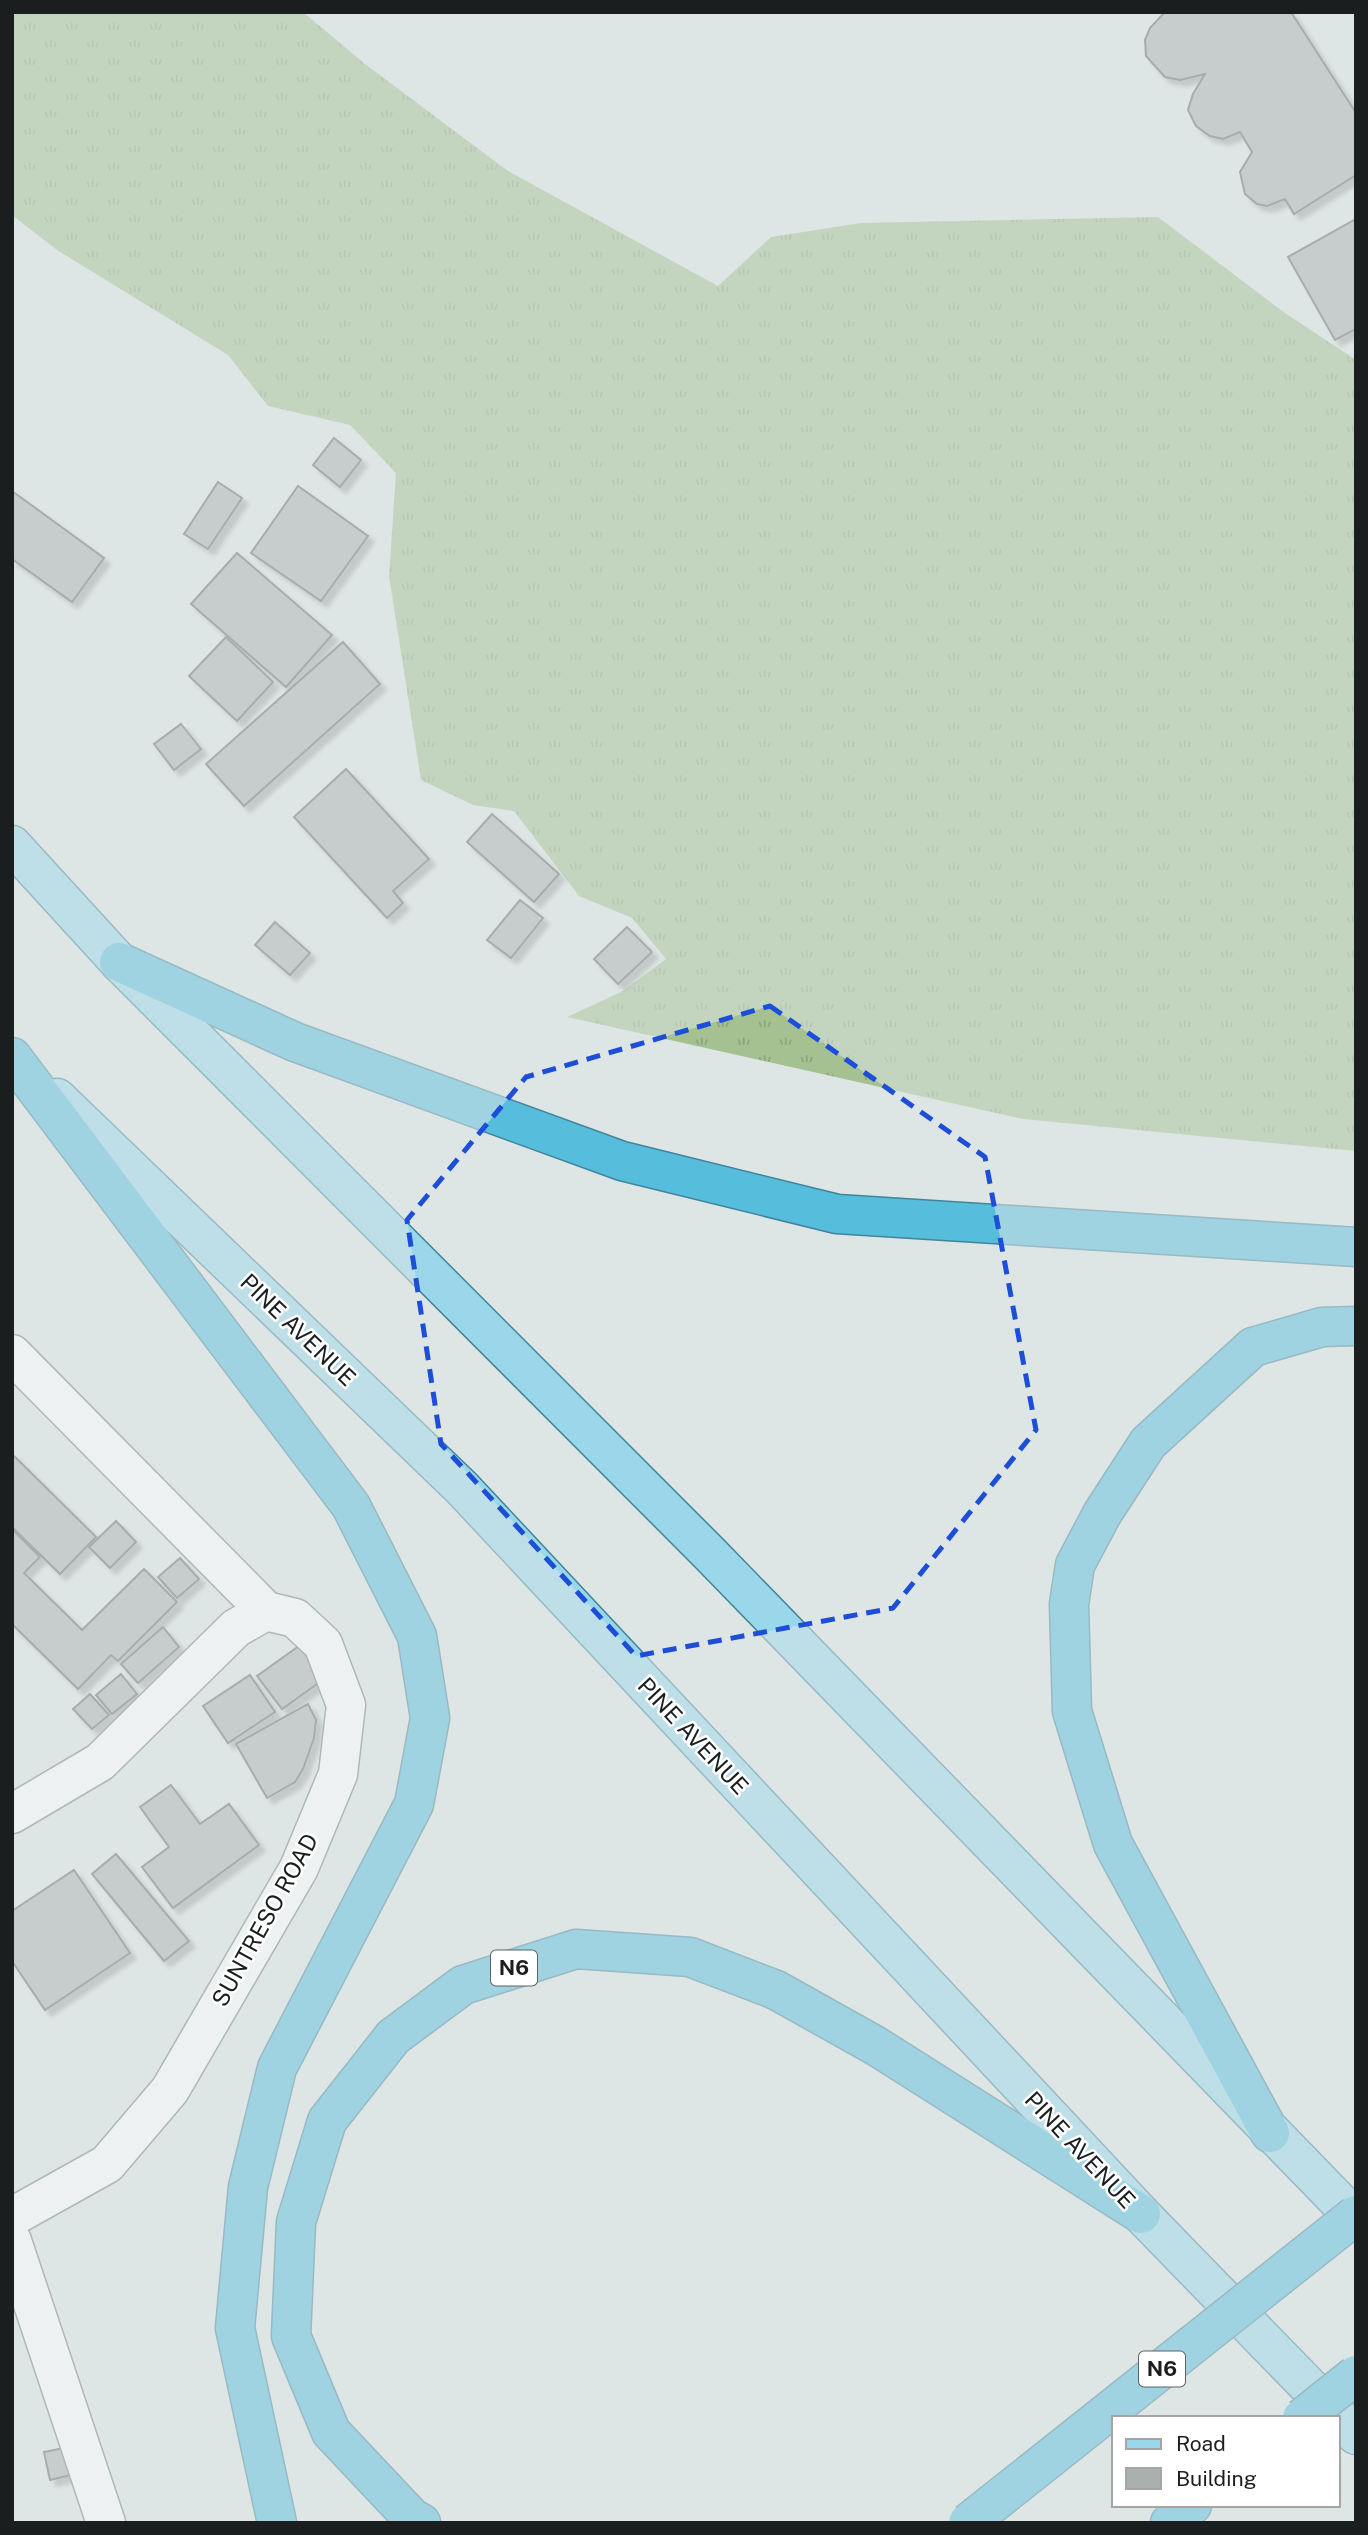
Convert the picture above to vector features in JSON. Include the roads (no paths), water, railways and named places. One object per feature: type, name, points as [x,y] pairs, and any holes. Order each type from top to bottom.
[{"type":"highway","points":[[119,962],[295,1042],[622,1161],[837,1214],[1356,1247]]},
{"type":"highway","points":[[12,1056],[351,1506],[417,1636],[430,1718],[414,1804],[277,2068],[248,2187],[235,2328],[277,2523]]},
{"type":"highway","points":[[1270,2133],[1113,1844],[1072,1711],[1069,1604],[1075,1565],[1102,1514],[1148,1443],[1253,1347],[1322,1327],[1356,1326]]},
{"type":"highway","name":"N6","points":[[421,2523],[412,2518],[331,2432],[291,2336],[296,2222],[327,2121],[393,2038],[463,1985],[576,1949],[690,1957],[776,1990],[876,2046],[1141,2214]]},
{"type":"highway","name":"N6","points":[[968,2523],[1356,2217]]},
{"type":"highway","points":[[1305,2416],[1356,2375]]},
{"type":"highway","points":[[1170,2523],[1190,2507]]},
{"type":"main road","points":[[12,845],[119,962],[701,1545],[1270,2133],[1356,2217]]},
{"type":"main road","name":"PINE AVENUE","points":[[12,1056],[462,1488],[1141,2214],[1338,2416]]},
{"type":"main road","name":"PINE AVENUE","points":[[1340,2419],[1356,2435]]},
{"type":"street","points":[[12,1354],[266,1611],[236,1628],[100,1762],[12,1814]]},
{"type":"street","name":"SUNTRESO ROAD","points":[[12,2217],[107,2164],[170,2090],[299,1868],[338,1773],[346,1705],[323,1644],[295,1618],[266,1611]]},
{"type":"street","points":[[12,2241],[106,2523]]}]
